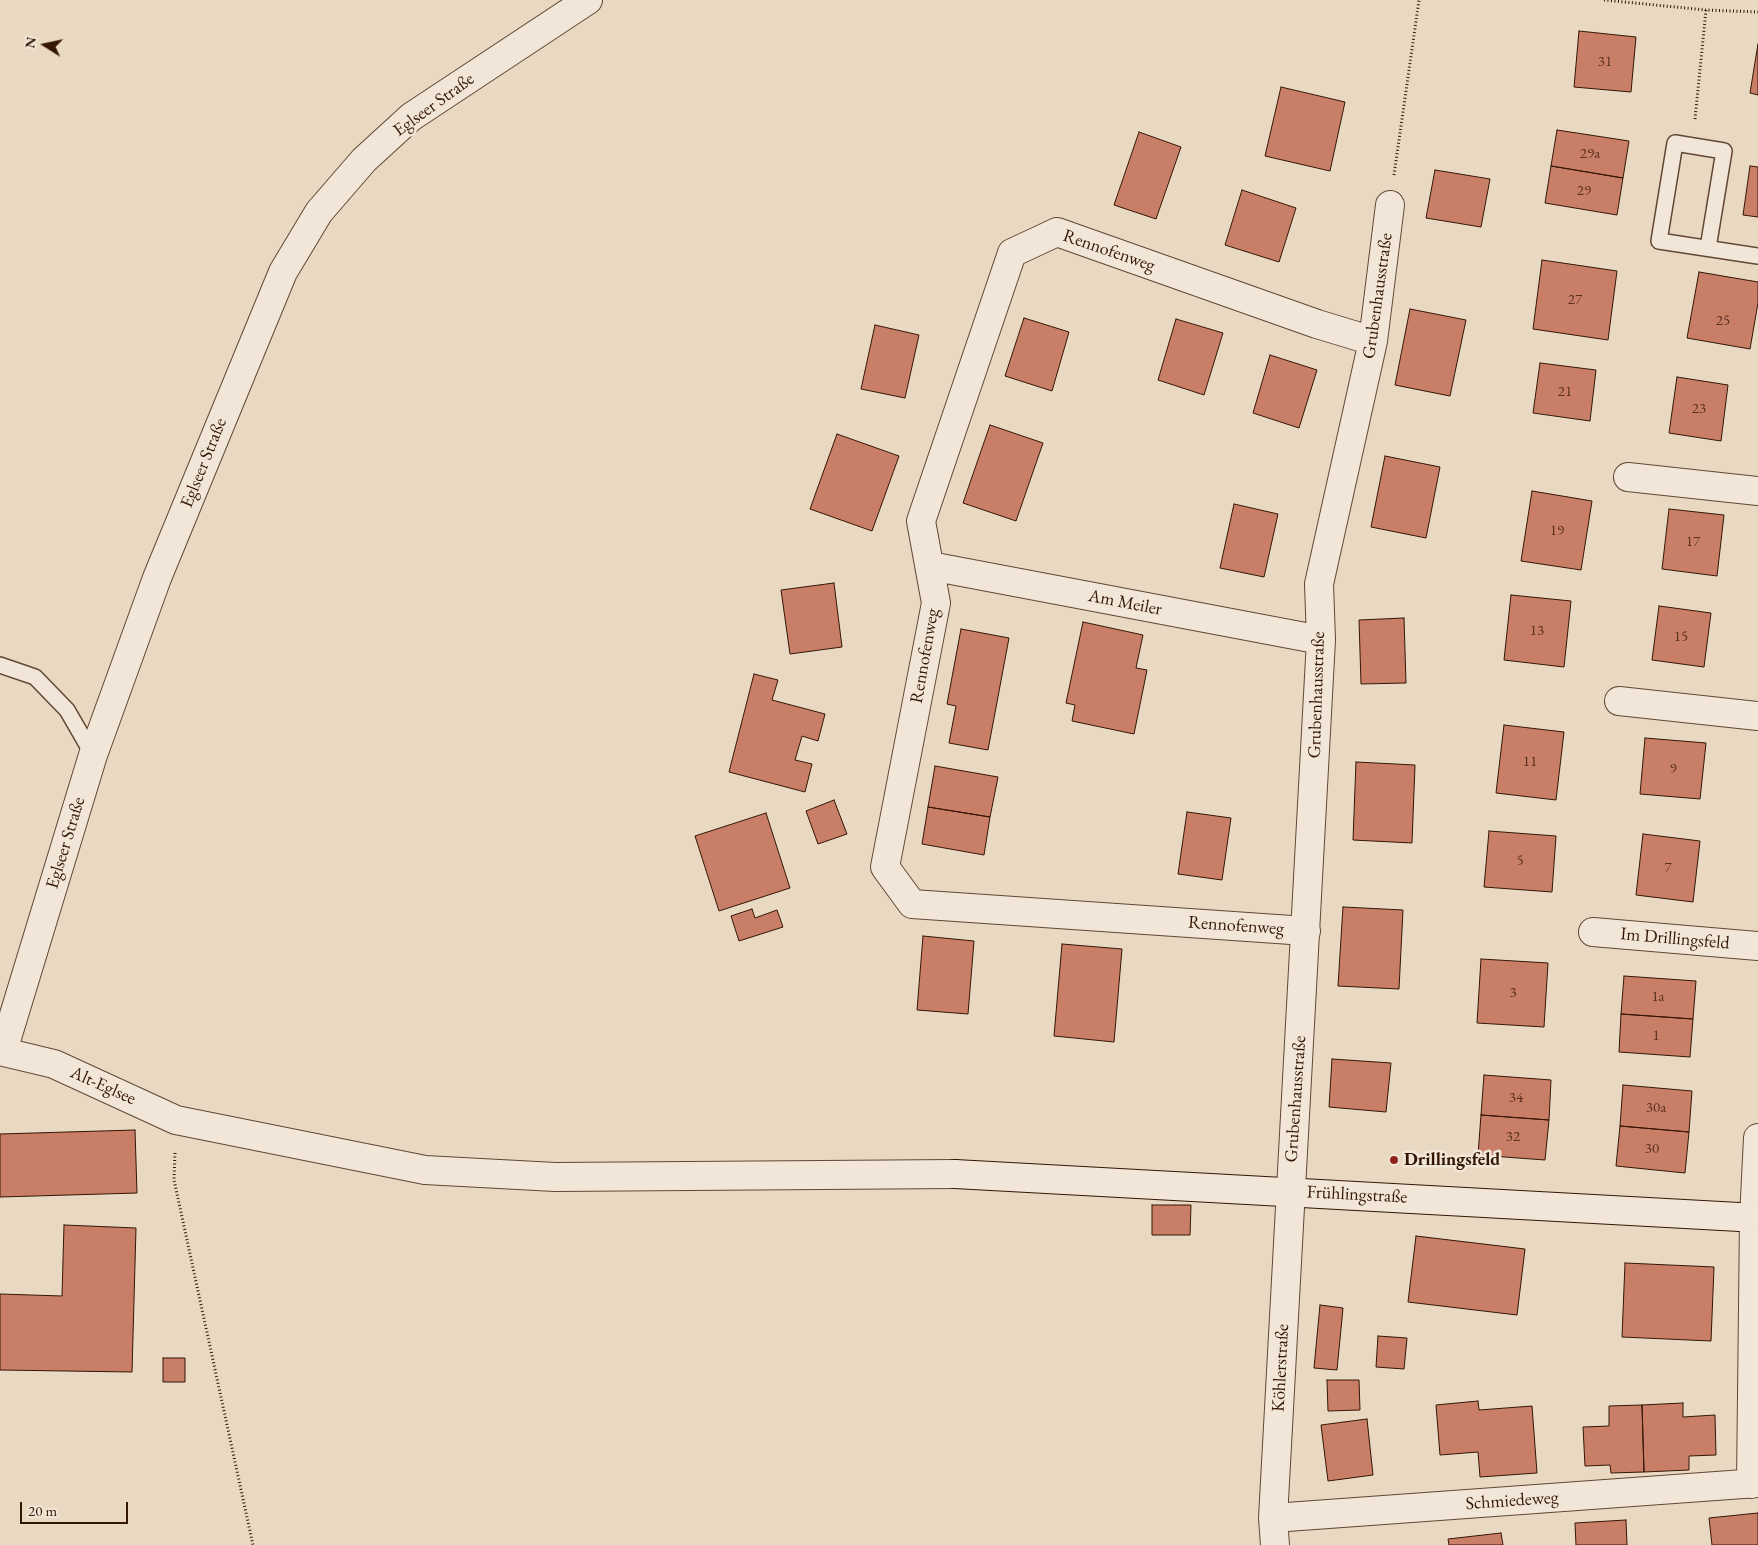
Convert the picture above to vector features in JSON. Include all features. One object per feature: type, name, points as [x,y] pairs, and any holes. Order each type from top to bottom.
[{"type":"street","name":"Eglseer Straße","points":[[2,1051],[93,755],[157,578],[283,272],[319,212],[364,160],[411,117],[588,0]]},
{"type":"street","name":"Grubenhausstraße","points":[[1290,1191],[1321,640],[1319,584],[1374,341],[1390,205]]},
{"type":"street","name":"Rennofenweg","points":[[1306,931],[912,904],[885,868],[936,603],[921,521],[1012,253],[1057,232],[1317,324],[1374,341]]},
{"type":"street","points":[[1628,477],[1758,491]]},
{"type":"street","name":"Am Meiler","points":[[930,566],[1321,640]]},
{"type":"street","points":[[1619,701],[1758,716]]},
{"type":"street","name":"Im Drillingsfeld","points":[[1593,932],[1758,946]]},
{"type":"street","name":"Alt-Eglsee","points":[[2,1051],[54,1064],[176,1120],[204,1126]]},
{"type":"street","name":"Frühlingstraße","points":[[204,1126],[425,1170],[555,1177],[955,1174],[1756,1218]]},
{"type":"street","points":[[1756,1218],[1758,1138]]},
{"type":"street","name":"Köhlerstraße","points":[[1275,1545],[1273,1518],[1290,1191]]},
{"type":"street","name":"Schmiedeweg","points":[[1273,1518],[1754,1484],[1756,1218]]},
{"type":"lane","points":[[1708,248],[1724,151],[1675,143],[1659,241],[1758,256]]},
{"type":"lane","points":[[0,665],[35,677],[67,710],[93,755]]},
{"type":"path","points":[[1390,205],[1419,0]]},
{"type":"path","points":[[1604,0],[1706,10],[1758,12]]},
{"type":"path","points":[[1692,146],[1706,10]]},
{"type":"path","points":[[176,1120],[174,1180],[253,1545]]},
{"type":"building","points":[[1579,31],[1636,37],[1631,92],[1574,87]]},
{"type":"building","points":[[1758,44],[1758,95],[1750,93]]},
{"type":"building","points":[[1281,87],[1345,102],[1330,171],[1265,156]]},
{"type":"building","points":[[1557,130],[1629,141],[1623,178],[1551,166]]},
{"type":"building","points":[[1139,132],[1181,147],[1156,219],[1114,205]]},
{"type":"building","points":[[1551,166],[1623,178],[1617,215],[1545,203]]},
{"type":"building","points":[[1750,166],[1758,167],[1758,217],[1743,215]]},
{"type":"building","points":[[1435,170],[1490,179],[1481,227],[1426,218]]},
{"type":"building","points":[[1242,190],[1296,208],[1279,262],[1225,245]]},
{"type":"building","points":[[1542,260],[1617,271],[1608,340],[1533,329]]},
{"type":"building","points":[[1699,272],[1758,282],[1758,303],[1750,349],[1687,338]]},
{"type":"building","points":[[1410,309],[1466,320],[1450,396],[1395,385]]},
{"type":"building","points":[[1024,318],[1069,332],[1052,391],[1005,376]]},
{"type":"building","points":[[1176,319],[1223,333],[1204,395],[1158,380]]},
{"type":"building","points":[[875,325],[919,335],[905,398],[861,389]]},
{"type":"building","points":[[1270,355],[1317,370],[1299,428],[1253,413]]},
{"type":"building","points":[[1540,363],[1596,370],[1590,421],[1533,413]]},
{"type":"building","points":[[1677,377],[1728,385],[1721,441],[1669,433]]},
{"type":"building","points":[[990,425],[1043,443],[1016,521],[963,503]]},
{"type":"building","points":[[837,434],[899,456],[872,531],[810,509]]},
{"type":"building","points":[[1385,456],[1440,467],[1426,538],[1371,527]]},
{"type":"building","points":[[1532,491],[1592,501],[1581,570],[1521,561]]},
{"type":"building","points":[[1234,504],[1278,514],[1264,577],[1220,568]]},
{"type":"building","points":[[1669,509],[1724,515],[1717,576],[1662,569]]},
{"type":"building","points":[[834,583],[842,647],[790,654],[781,590]]},
{"type":"building","points":[[1511,595],[1571,601],[1564,667],[1504,660]]},
{"type":"building","points":[[1659,606],[1711,613],[1704,667],[1652,660]]},
{"type":"building","points":[[1404,618],[1406,683],[1361,684],[1359,620]]},
{"type":"building","points":[[1083,622],[1143,635],[1136,668],[1147,670],[1134,734],[1072,721],[1075,705],[1066,703]]},
{"type":"building","points":[[961,629],[1009,638],[988,750],[949,743],[956,706],[947,704]]},
{"type":"building","points":[[754,674],[778,680],[772,700],[825,714],[818,741],[802,736],[795,760],[812,764],[805,792],[729,772]]},
{"type":"building","points":[[1504,725],[1564,732],[1556,800],[1496,793]]},
{"type":"building","points":[[1645,738],[1706,743],[1700,799],[1640,794]]},
{"type":"building","points":[[1356,762],[1415,765],[1412,843],[1353,840]]},
{"type":"building","points":[[935,766],[998,777],[990,817],[928,807]]},
{"type":"building","points":[[834,800],[847,834],[818,844],[806,811]]},
{"type":"building","points":[[928,807],[990,817],[984,855],[922,844]]},
{"type":"building","points":[[1187,812],[1231,818],[1222,880],[1178,874]]},
{"type":"building","points":[[766,813],[790,888],[719,911],[695,836]]},
{"type":"building","points":[[1489,831],[1556,836],[1552,892],[1484,887]]},
{"type":"building","points":[[1643,834],[1700,841],[1693,902],[1636,895]]},
{"type":"building","points":[[1343,907],[1403,910],[1399,989],[1338,986]]},
{"type":"building","points":[[752,909],[755,918],[777,910],[783,927],[739,941],[731,916]]},
{"type":"building","points":[[923,936],[974,941],[968,1014],[917,1010]]},
{"type":"building","points":[[1062,944],[1122,949],[1114,1042],[1054,1036]]},
{"type":"building","points":[[1481,959],[1548,963],[1544,1027],[1477,1023]]},
{"type":"building","points":[[1624,976],[1696,981],[1693,1019],[1621,1014]]},
{"type":"building","points":[[1621,1014],[1693,1019],[1690,1057],[1619,1052]]},
{"type":"building","points":[[1332,1059],[1391,1063],[1386,1112],[1329,1107]]},
{"type":"building","points":[[1484,1075],[1551,1080],[1549,1120],[1481,1115]]},
{"type":"building","points":[[1623,1085],[1692,1091],[1689,1132],[1620,1126]]},
{"type":"building","points":[[1481,1115],[1549,1120],[1545,1160],[1478,1155]]},
{"type":"building","points":[[1620,1126],[1689,1132],[1685,1173],[1616,1166]]},
{"type":"building","points":[[135,1130],[137,1193],[0,1197],[0,1134]]},
{"type":"building","points":[[1152,1205],[1191,1205],[1190,1235],[1152,1235]]},
{"type":"building","points":[[64,1225],[136,1228],[132,1372],[0,1370],[0,1294],[62,1296]]},
{"type":"building","points":[[1416,1236],[1525,1249],[1517,1315],[1408,1302]]},
{"type":"building","points":[[1625,1263],[1714,1267],[1711,1341],[1622,1337]]},
{"type":"building","points":[[1320,1305],[1343,1308],[1337,1370],[1314,1368]]},
{"type":"building","points":[[1378,1336],[1407,1338],[1404,1369],[1376,1367]]},
{"type":"building","points":[[163,1358],[185,1358],[185,1382],[163,1382]]},
{"type":"building","points":[[1327,1380],[1359,1380],[1360,1410],[1328,1411]]},
{"type":"building","points":[[1478,1401],[1479,1410],[1532,1406],[1537,1473],[1480,1477],[1478,1452],[1440,1455],[1436,1405]]},
{"type":"building","points":[[1683,1403],[1683,1417],[1715,1415],[1716,1455],[1689,1456],[1689,1470],[1644,1472],[1642,1405]]},
{"type":"building","points":[[1642,1405],[1644,1472],[1611,1473],[1610,1465],[1585,1466],[1583,1427],[1609,1426],[1609,1406]]},
{"type":"building","points":[[1367,1419],[1373,1475],[1328,1481],[1321,1425]]},
{"type":"building","points":[[1758,1513],[1758,1545],[1712,1545],[1709,1518]]},
{"type":"building","points":[[1626,1520],[1627,1545],[1576,1545],[1575,1523]]},
{"type":"building","points":[[1501,1533],[1503,1545],[1449,1545],[1448,1539]]},
{"type":"place","name":"Drillingsfeld","points":[[1394,1160]]}]
